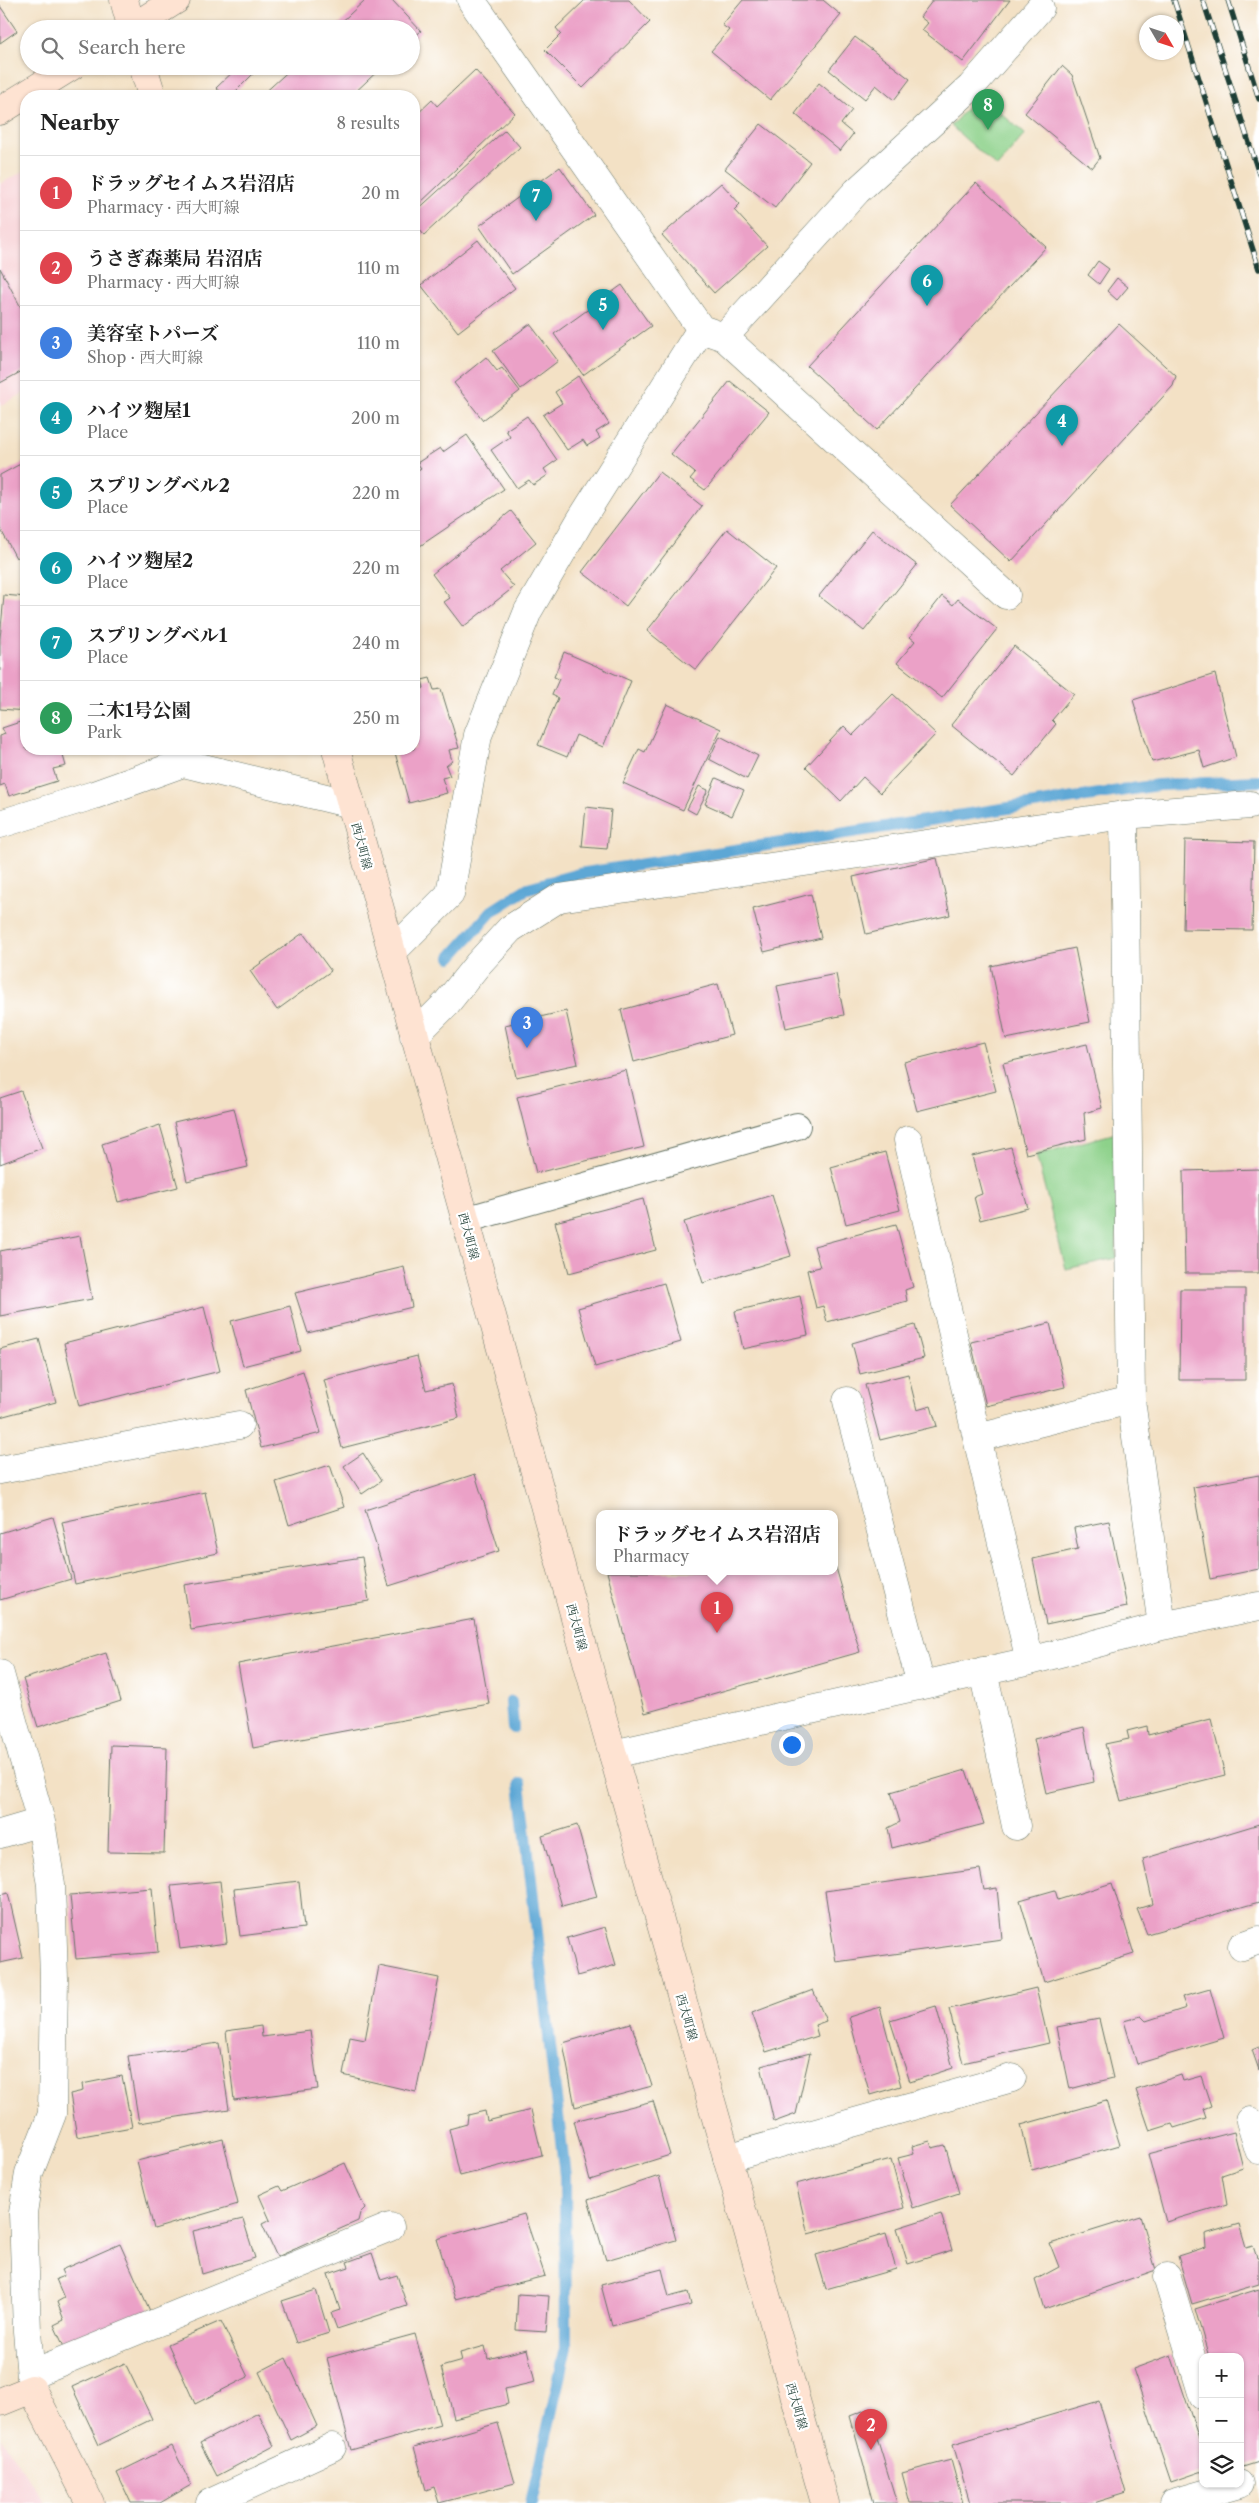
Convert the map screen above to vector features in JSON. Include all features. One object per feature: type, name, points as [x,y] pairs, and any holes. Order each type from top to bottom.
[{"type":"street","points":[[124,0],[129,20]]},
{"type":"street","points":[[144,20],[176,0]]},
{"type":"street","points":[[472,0],[712,333],[1006,595]]},
{"type":"street","points":[[392,952],[450,894],[478,735],[528,611],[580,521],[712,333],[857,191],[971,87],[1040,8]]},
{"type":"street","points":[[34,90],[58,75]]},
{"type":"street","points":[[146,75],[150,90]]},
{"type":"street","points":[[0,111],[20,98]]},
{"type":"street","name":"西大町線","points":[[338,755],[464,1220],[825,2503]]},
{"type":"street","points":[[0,824],[94,795],[183,763],[351,804]]},
{"type":"street","points":[[414,1036],[446,1004],[478,964],[510,929],[559,898],[1124,815],[1250,805]]},
{"type":"street","points":[[1124,815],[1131,1400],[1162,1626]]},
{"type":"street","points":[[908,1140],[1030,1661]]},
{"type":"street","points":[[977,1438],[1131,1400]]},
{"type":"street","points":[[847,1401],[920,1685]]},
{"type":"street","points":[[0,1470],[239,1425]]},
{"type":"street","points":[[613,1754],[1030,1661],[1162,1626],[1259,1606]]},
{"type":"street","points":[[983,1671],[1016,1826]]},
{"type":"street","points":[[0,1674],[41,1822],[51,1886],[54,1979],[52,2114],[29,2173],[23,2213],[27,2331],[31,2381],[90,2503]]},
{"type":"street","points":[[0,1834],[41,1822]]},
{"type":"street","points":[[727,2158],[1012,2078]]},
{"type":"street","points":[[1250,2121],[1259,2150]]},
{"type":"street","points":[[0,2402],[31,2381],[390,2227]]},
{"type":"street","points":[[1167,2277],[1199,2383]]},
{"type":"street","points":[[210,2503],[332,2447]]},
{"type":"street","points":[[1244,2482],[1259,2478]]},
{"type":"street","points":[[1173,2503],[1225,2488]]},
{"type":"lane","points":[[464,1220],[797,1126]]},
{"type":"shaded area","points":[[20,173],[20,395],[0,406],[0,184]]},
{"type":"shaded area","points":[[1,2438],[45,2503],[0,2503]]},
{"type":"green space","points":[[979,94],[1025,134],[997,167],[951,126]]},
{"type":"green space","points":[[1120,1132],[1116,1258],[1066,1269],[1036,1155]]},
{"type":"building","points":[[365,0],[392,0],[411,20],[344,20]]},
{"type":"building","points":[[585,0],[629,0],[650,22],[583,88],[545,50],[561,34],[556,28]]},
{"type":"building","points":[[743,0],[823,0],[841,15],[770,100],[711,51],[729,30],[722,25]]},
{"type":"building","points":[[933,0],[1010,0],[963,62],[922,30],[928,23],[920,17]]},
{"type":"building","points":[[0,6],[17,31],[0,43]]},
{"type":"building","points":[[855,37],[910,79],[894,100],[876,85],[865,99],[829,70]]},
{"type":"building","points":[[1062,66],[1072,75],[1100,158],[1092,168],[1025,113]]},
{"type":"building","points":[[475,70],[515,113],[420,203],[420,111],[432,100],[437,106]]},
{"type":"building","points":[[230,75],[252,75],[237,90],[218,90],[216,88]]},
{"type":"building","points":[[284,75],[373,75],[357,90],[268,90]]},
{"type":"building","points":[[819,83],[852,110],[841,124],[853,134],[840,151],[795,114]]},
{"type":"building","points":[[761,124],[810,162],[775,208],[725,169]]},
{"type":"building","points":[[505,130],[520,147],[424,235],[420,230],[420,208]]},
{"type":"building","points":[[560,167],[594,215],[512,274],[479,226]]},
{"type":"building","points":[[721,183],[740,204],[734,210],[767,246],[714,293],[662,235]]},
{"type":"building","points":[[976,183],[1046,247],[877,430],[807,366]]},
{"type":"building","points":[[478,240],[515,288],[458,332],[421,285]]},
{"type":"building","points":[[1098,261],[1109,269],[1099,284],[1088,275]]},
{"type":"building","points":[[0,268],[20,306],[20,372],[0,383]]},
{"type":"building","points":[[1117,278],[1128,287],[1117,300],[1107,291]]},
{"type":"building","points":[[622,285],[651,326],[583,375],[554,334]]},
{"type":"building","points":[[530,324],[558,361],[521,389],[493,351]]},
{"type":"building","points":[[1119,324],[1176,376],[1173,386],[1011,562],[950,505]]},
{"type":"building","points":[[486,357],[497,371],[502,368],[520,391],[483,420],[454,383]]},
{"type":"building","points":[[578,376],[609,424],[596,432],[600,438],[587,446],[583,440],[567,450],[543,415],[562,403],[555,392]]},
{"type":"building","points":[[730,381],[769,412],[705,490],[690,479],[695,473],[671,454]]},
{"type":"building","points":[[527,416],[557,460],[544,469],[548,475],[533,485],[529,480],[517,488],[491,450],[510,437],[506,430]]},
{"type":"building","points":[[467,435],[504,489],[420,546],[420,461],[440,448],[443,452]]},
{"type":"building","points":[[20,464],[20,556],[16,558],[0,528],[0,475]]},
{"type":"building","points":[[659,472],[702,506],[626,606],[582,572]]},
{"type":"building","points":[[511,511],[536,542],[500,571],[514,587],[463,627],[444,602],[450,598],[432,574]]},
{"type":"building","points":[[727,529],[776,568],[696,670],[647,631]]},
{"type":"building","points":[[872,530],[917,565],[864,631],[819,596]]},
{"type":"building","points":[[4,595],[20,596],[20,711],[0,709],[0,639]]},
{"type":"building","points":[[942,596],[953,605],[958,599],[997,629],[942,698],[897,663],[915,641],[910,637]]},
{"type":"building","points":[[1014,646],[1074,694],[1052,720],[1056,724],[1014,776],[951,725]]},
{"type":"building","points":[[564,652],[631,681],[603,747],[576,735],[567,757],[538,745],[558,698],[552,695],[559,679],[554,677]]},
{"type":"building","points":[[1215,674],[1236,757],[1204,768],[1199,750],[1152,762],[1133,700]]},
{"type":"building","points":[[430,678],[434,690],[441,689],[459,748],[449,750],[452,761],[446,766],[450,776],[442,778],[447,793],[409,803],[396,755],[420,755],[420,689],[424,688],[422,680]]},
{"type":"building","points":[[893,694],[936,734],[880,793],[863,777],[841,801],[806,767],[844,726],[853,735]]},
{"type":"building","points":[[667,704],[721,729],[683,810],[623,783],[639,749],[645,752]]},
{"type":"building","points":[[20,722],[20,755],[63,755],[66,766],[53,769],[57,781],[9,796],[5,784],[0,786],[0,736],[5,734],[2,728]]},
{"type":"building","points":[[720,736],[758,756],[747,779],[709,759]]},
{"type":"building","points":[[716,778],[744,790],[732,816],[705,804]]},
{"type":"building","points":[[699,786],[708,790],[696,814],[687,809]]},
{"type":"building","points":[[586,807],[611,810],[607,849],[582,847]]},
{"type":"building","points":[[1185,840],[1254,842],[1252,930],[1183,929]]},
{"type":"building","points":[[937,858],[950,915],[866,934],[853,877]]},
{"type":"building","points":[[811,894],[821,938],[764,952],[753,909]]},
{"type":"building","points":[[303,933],[331,971],[277,1010],[250,971]]},
{"type":"building","points":[[1075,948],[1090,1022],[1006,1039],[991,966]]},
{"type":"building","points":[[836,974],[844,1015],[786,1028],[777,986]]},
{"type":"building","points":[[718,984],[732,1035],[634,1062],[621,1010]]},
{"type":"building","points":[[566,1011],[578,1064],[516,1077],[505,1025]]},
{"type":"building","points":[[983,1042],[996,1091],[917,1111],[904,1062]]},
{"type":"building","points":[[1087,1044],[1102,1108],[1084,1113],[1086,1139],[1026,1154],[1003,1063]]},
{"type":"building","points":[[626,1070],[644,1147],[536,1173],[517,1097]]},
{"type":"building","points":[[21,1091],[42,1148],[0,1164],[0,1098]]},
{"type":"building","points":[[234,1108],[248,1167],[187,1181],[174,1122]]},
{"type":"building","points":[[160,1125],[178,1187],[118,1202],[102,1144]]},
{"type":"building","points":[[1011,1147],[1028,1208],[980,1220],[974,1197],[982,1194],[972,1156]]},
{"type":"building","points":[[885,1152],[900,1210],[846,1224],[831,1167]]},
{"type":"building","points":[[1259,1169],[1259,1273],[1185,1273],[1183,1171]]},
{"type":"building","points":[[772,1195],[791,1256],[703,1283],[684,1222]]},
{"type":"building","points":[[643,1199],[656,1250],[569,1273],[555,1222]]},
{"type":"building","points":[[896,1224],[913,1287],[905,1290],[907,1301],[827,1322],[823,1306],[816,1308],[807,1270],[820,1267],[814,1246]]},
{"type":"building","points":[[80,1236],[92,1299],[0,1316],[0,1251]]},
{"type":"building","points":[[404,1267],[412,1307],[308,1333],[295,1293]]},
{"type":"building","points":[[664,1283],[681,1342],[595,1367],[578,1308]]},
{"type":"building","points":[[1180,1289],[1245,1289],[1245,1380],[1179,1380]]},
{"type":"building","points":[[800,1296],[808,1335],[743,1349],[735,1311]]},
{"type":"building","points":[[290,1306],[301,1351],[243,1366],[231,1321]]},
{"type":"building","points":[[204,1307],[220,1371],[79,1406],[64,1343]]},
{"type":"building","points":[[1050,1323],[1065,1387],[986,1406],[971,1342]]},
{"type":"building","points":[[915,1325],[924,1358],[860,1374],[852,1343]]},
{"type":"building","points":[[39,1339],[56,1402],[0,1417],[0,1349]]},
{"type":"building","points":[[417,1356],[426,1390],[452,1384],[459,1418],[342,1448],[324,1380]]},
{"type":"building","points":[[303,1371],[321,1433],[261,1448],[246,1390]]},
{"type":"building","points":[[908,1374],[917,1410],[931,1406],[937,1426],[880,1440],[865,1385]]},
{"type":"building","points":[[363,1453],[381,1481],[362,1494],[344,1466]]},
{"type":"building","points":[[330,1465],[344,1507],[289,1525],[276,1482]]},
{"type":"building","points":[[475,1474],[499,1551],[389,1586],[365,1510]]},
{"type":"building","points":[[1259,1475],[1259,1569],[1210,1579],[1193,1487]]},
{"type":"building","points":[[205,1492],[218,1553],[75,1584],[62,1522]]},
{"type":"building","points":[[53,1517],[71,1579],[0,1600],[0,1533]]},
{"type":"building","points":[[1109,1521],[1127,1607],[1046,1624],[1033,1559],[1078,1549],[1074,1528]]},
{"type":"building","points":[[362,1557],[369,1601],[191,1630],[184,1585]]},
{"type":"building","points":[[608,1575],[838,1575],[860,1652],[645,1713]]},
{"type":"building","points":[[474,1619],[489,1704],[253,1748],[238,1664]]},
{"type":"building","points":[[106,1653],[121,1701],[38,1727],[23,1679]]},
{"type":"building","points":[[1211,1719],[1225,1775],[1121,1801],[1105,1744],[1129,1739],[1127,1731],[1147,1726],[1148,1735]]},
{"type":"building","points":[[1084,1727],[1094,1782],[1046,1793],[1034,1739]]},
{"type":"building","points":[[111,1745],[167,1747],[164,1853],[108,1852]]},
{"type":"building","points":[[966,1770],[984,1824],[892,1848],[888,1828],[900,1822],[891,1792]]},
{"type":"building","points":[[1259,1824],[1259,1902],[1147,1934],[1137,1909],[1153,1904],[1143,1859]]},
{"type":"building","points":[[577,1825],[597,1897],[562,1906],[542,1836]]},
{"type":"building","points":[[980,1869],[984,1890],[997,1888],[1002,1939],[836,1962],[825,1891]]},
{"type":"building","points":[[220,1881],[227,1943],[180,1949],[171,1886]]},
{"type":"building","points":[[299,1881],[304,1928],[240,1936],[234,1889]]},
{"type":"building","points":[[1112,1883],[1134,1954],[1044,1982],[1020,1900],[1055,1890],[1058,1900]]},
{"type":"building","points":[[152,1888],[158,1952],[76,1959],[70,1895]]},
{"type":"building","points":[[8,1893],[23,1958],[0,1963],[0,1895]]},
{"type":"building","points":[[605,1927],[616,1965],[577,1976],[567,1938]]},
{"type":"building","points":[[379,1966],[439,1978],[416,2092],[343,2075],[350,2037],[365,2040]]},
{"type":"building","points":[[1036,1988],[1049,2043],[963,2063],[949,2009]]},
{"type":"building","points":[[1210,1989],[1224,2038],[1137,2064],[1124,2021],[1141,2016],[1146,2021],[1186,2008],[1182,1997]]},
{"type":"building","points":[[813,1990],[826,2021],[815,2025],[818,2036],[766,2052],[752,2013]]},
{"type":"building","points":[[936,2006],[953,2068],[910,2082],[890,2020]]},
{"type":"building","points":[[880,2007],[901,2086],[870,2095],[849,2017]]},
{"type":"building","points":[[1099,2019],[1113,2078],[1070,2089],[1057,2027]]},
{"type":"building","points":[[631,2023],[652,2086],[575,2107],[563,2043]]},
{"type":"building","points":[[261,2026],[262,2037],[310,2031],[318,2089],[234,2100],[226,2031]]},
{"type":"building","points":[[219,2043],[229,2109],[139,2123],[128,2056]]},
{"type":"building","points":[[1259,2047],[1259,2070],[1252,2050]]},
{"type":"building","points":[[810,2053],[796,2114],[774,2122],[761,2066]]},
{"type":"building","points":[[1181,2075],[1183,2081],[1201,2076],[1211,2106],[1203,2109],[1206,2118],[1174,2128],[1172,2124],[1150,2131],[1136,2090]]},
{"type":"building","points":[[122,2076],[132,2127],[77,2137],[70,2094],[83,2091],[82,2084]]},
{"type":"building","points":[[653,2101],[670,2155],[590,2180],[574,2121]]},
{"type":"building","points":[[1106,2101],[1120,2145],[1032,2170],[1021,2125]]},
{"type":"building","points":[[531,2110],[542,2155],[460,2176],[449,2129],[467,2124],[468,2115],[485,2111],[487,2121]]},
{"type":"building","points":[[1234,2132],[1243,2168],[1222,2175],[1227,2204],[1166,2222],[1148,2154]]},
{"type":"building","points":[[223,2139],[238,2204],[154,2229],[137,2161]]},
{"type":"building","points":[[930,2141],[932,2148],[945,2145],[959,2193],[913,2208],[898,2158],[914,2154],[912,2146]]},
{"type":"building","points":[[891,2159],[904,2208],[808,2234],[796,2184]]},
{"type":"building","points":[[345,2163],[365,2208],[360,2213],[358,2221],[277,2257],[262,2224],[270,2220],[259,2195],[279,2186],[282,2191]]},
{"type":"building","points":[[659,2176],[676,2240],[606,2260],[588,2200]]},
{"type":"building","points":[[524,2214],[545,2276],[455,2299],[437,2239]]},
{"type":"building","points":[[941,2214],[952,2250],[908,2264],[897,2228]]},
{"type":"building","points":[[1140,2216],[1156,2270],[1044,2309],[1035,2280],[1059,2267],[1050,2244]]},
{"type":"building","points":[[243,2219],[255,2258],[202,2274],[193,2231]]},
{"type":"building","points":[[1239,2224],[1246,2248],[1253,2246],[1257,2258],[1259,2258],[1259,2284],[1192,2304],[1178,2256],[1206,2247],[1205,2234]]},
{"type":"building","points":[[886,2234],[896,2269],[826,2289],[816,2255]]},
{"type":"building","points":[[120,2244],[150,2311],[65,2349],[54,2325],[64,2320],[57,2302],[64,2298],[56,2279],[64,2276],[61,2270]]},
{"type":"building","points":[[372,2253],[381,2280],[397,2275],[407,2306],[337,2329],[331,2313],[340,2310],[328,2274],[349,2267],[347,2262]]},
{"type":"building","points":[[662,2269],[669,2297],[688,2292],[691,2305],[612,2326],[601,2285]]},
{"type":"building","points":[[1259,2289],[1259,2462],[1244,2467],[1244,2353],[1208,2353],[1195,2309]]},
{"type":"building","points":[[316,2290],[329,2333],[297,2343],[282,2301]]},
{"type":"building","points":[[518,2294],[549,2296],[546,2332],[516,2330]]},
{"type":"building","points":[[221,2321],[248,2377],[195,2404],[168,2344]]},
{"type":"building","points":[[415,2334],[440,2425],[351,2450],[327,2358]]},
{"type":"building","points":[[485,2346],[488,2359],[527,2349],[535,2382],[505,2389],[508,2404],[454,2418],[441,2367],[462,2361],[460,2353]]},
{"type":"building","points":[[1171,2355],[1199,2439],[1199,2472],[1171,2482],[1133,2369]]},
{"type":"building","points":[[286,2358],[317,2426],[291,2440],[259,2372]]},
{"type":"building","points":[[125,2363],[152,2419],[99,2445],[72,2387]]},
{"type":"building","points":[[1099,2401],[1126,2493],[1094,2503],[970,2503],[953,2444]]},
{"type":"building","points":[[868,2409],[897,2503],[874,2503],[850,2416]]},
{"type":"building","points":[[258,2413],[274,2446],[217,2476],[200,2443]]},
{"type":"building","points":[[498,2423],[515,2483],[439,2503],[434,2487],[426,2490],[414,2447]]},
{"type":"building","points":[[172,2446],[191,2485],[160,2503],[131,2503],[117,2473]]},
{"type":"building","points":[[951,2460],[963,2503],[910,2503],[902,2473]]},
{"type":"waterway","points":[[451,957],[492,911],[528,888],[579,874],[1158,785],[1259,781]]},
{"type":"waterway","points":[[511,1702],[513,1728]]},
{"type":"waterway","points":[[520,1784],[565,2176],[566,2347],[531,2503]]},
{"type":"railway","points":[[1174,0],[1259,269]]},
{"type":"railway","points":[[1203,0],[1259,174]]},
{"type":"railway","points":[[1228,0],[1259,99]]},
{"type":"place","name":"二木1号公園","points":[[988,130]]},
{"type":"place","name":"スプリングベル1","points":[[536,221]]},
{"type":"place","name":"ハイツ麴屋2","points":[[927,306]]},
{"type":"place","name":"スプリングベル2","points":[[603,330]]},
{"type":"place","name":"ハイツ麴屋1","points":[[1062,446]]},
{"type":"place","name":"美容室トパーズ","points":[[527,1048]]},
{"type":"place","name":"ドラッグセイムス岩沼店","points":[[717,1633]]},
{"type":"place","name":"うさぎ森薬局 岩沼店","points":[[871,2450]]}]
